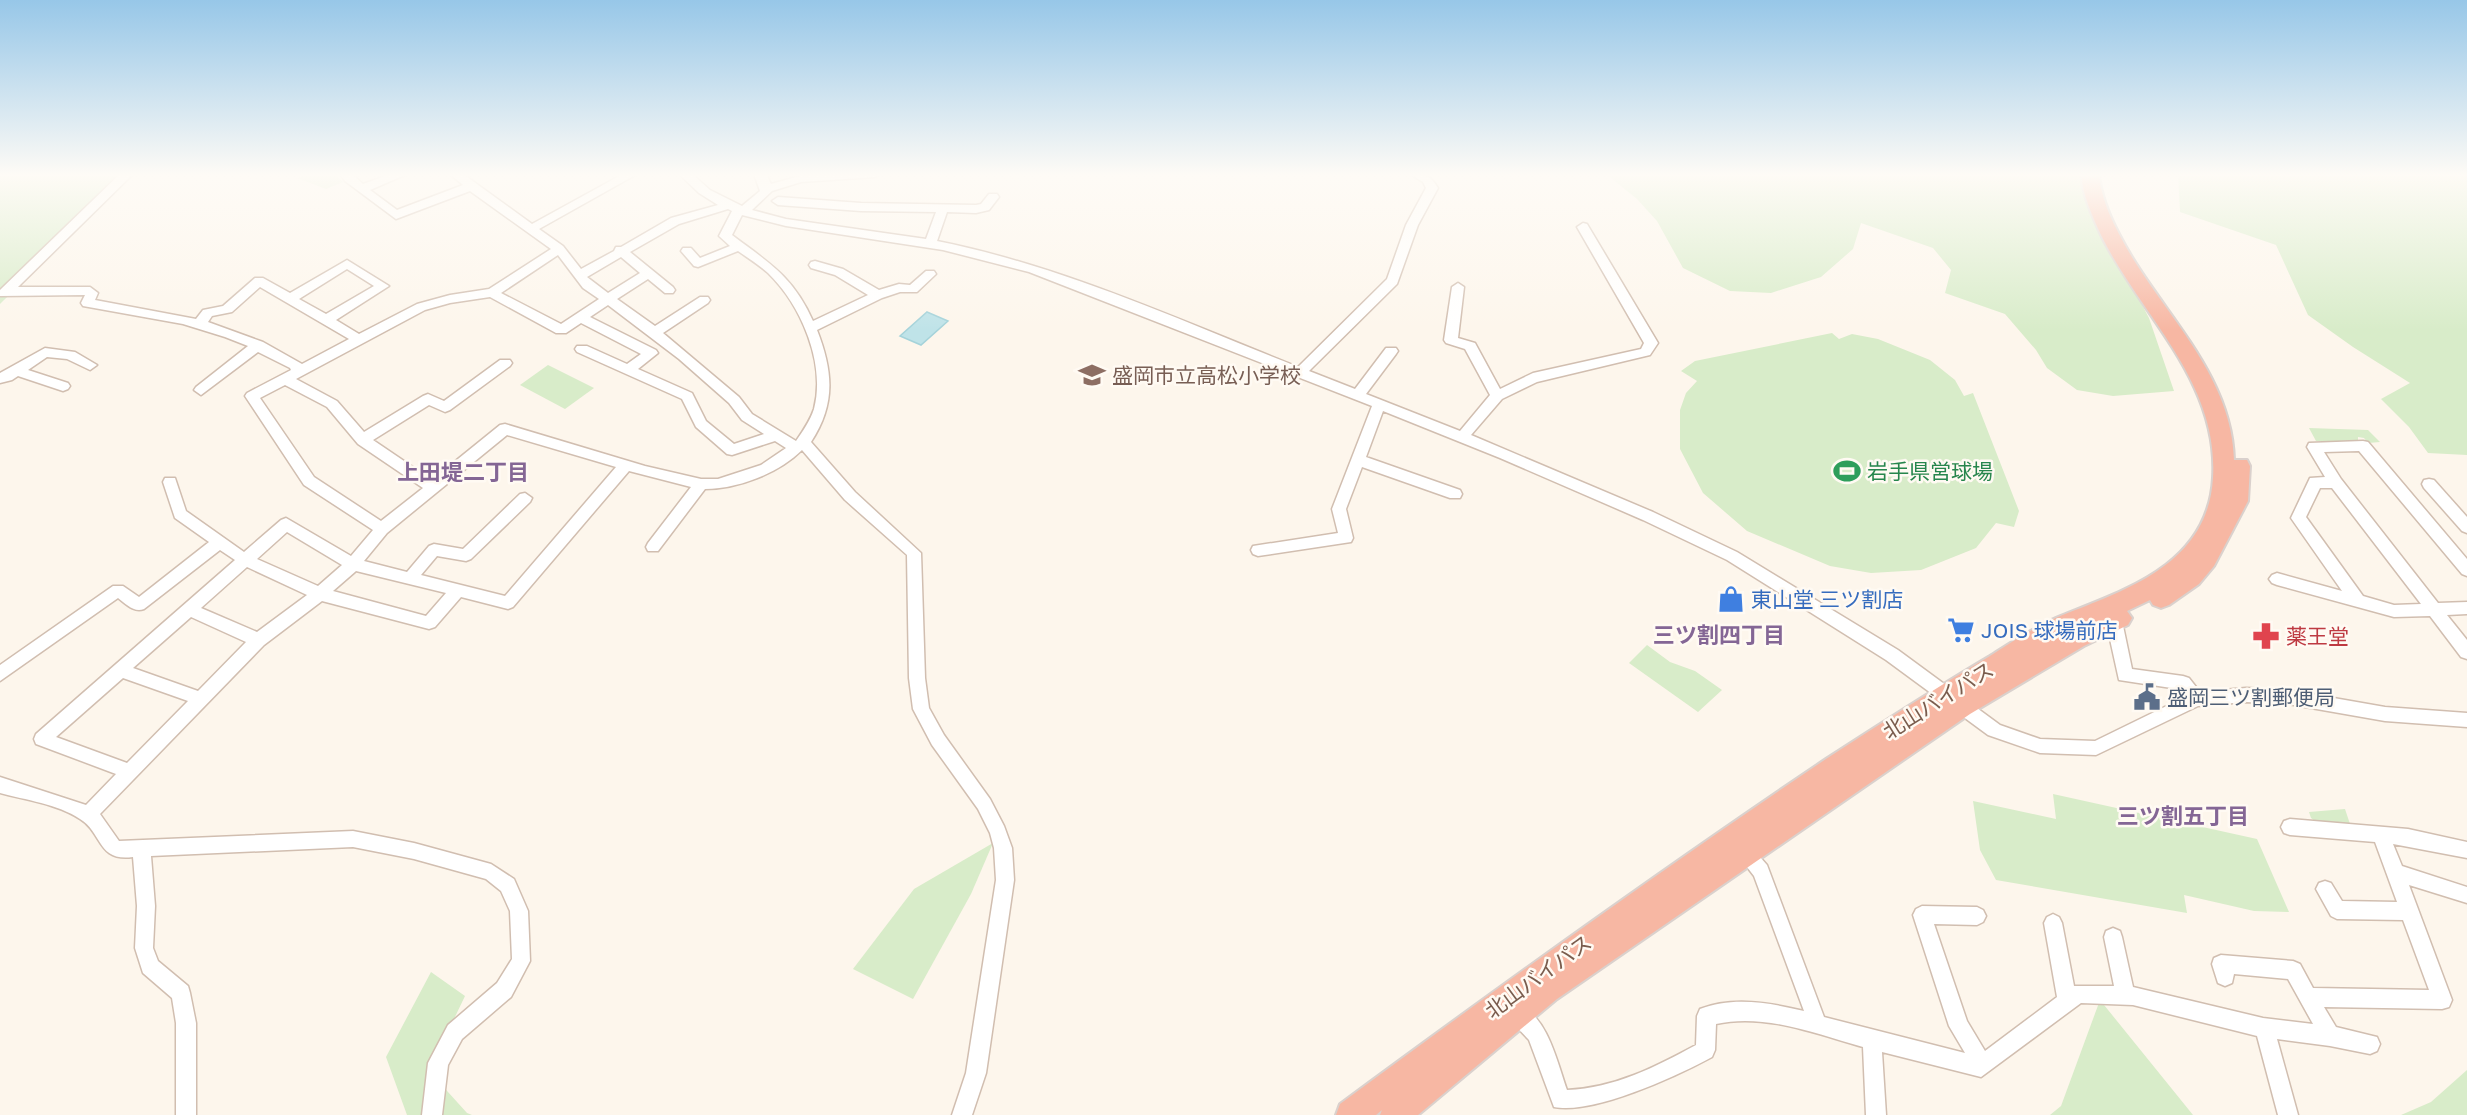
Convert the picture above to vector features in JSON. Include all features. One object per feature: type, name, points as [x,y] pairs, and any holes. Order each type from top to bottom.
[{"type":"highway","name":"北山バイパス","points":[[1395,1115],[1547,989],[1746,854],[2048,632],[2144,594],[2173,572],[2194,551],[2217,515],[2224,479],[2225,443],[2216,406],[2180,341],[2135,280],[2113,245],[2105,226]]},
{"type":"highway","name":"北山バイパス","points":[[1351,1115],[1544,970],[1858,751],[1953,700],[2169,595],[2191,578],[2206,560],[2237,501],[2239,469],[2236,432],[2222,391],[2207,364],[2124,249],[2114,226]]},
{"type":"street","points":[[3,294],[73,226]]},
{"type":"street","points":[[88,814],[258,640],[320,594],[353,564],[382,529],[505,429],[626,465],[701,484],[718,484],[766,469],[796,448],[747,417],[734,400],[667,343],[587,285],[559,249],[528,226]]},
{"type":"street","points":[[531,228],[535,226]]},
{"type":"street","points":[[579,276],[664,226]]},
{"type":"street","points":[[729,226],[725,236],[773,271],[799,305],[810,328],[822,369],[822,402],[815,426],[803,442],[850,496],[914,553],[917,678],[921,710],[938,740],[984,804],[1003,848],[1005,880],[976,1073],[962,1115]]},
{"type":"street","points":[[817,226],[930,244],[1015,262],[1056,276],[1462,437],[1647,516],[1732,556],[1882,649],[1994,730],[2040,746],[2096,748],[2196,699],[2246,695],[2288,697],[2385,714],[2467,720]]},
{"type":"street","points":[[930,244],[936,226]]},
{"type":"street","points":[[1299,373],[1393,281],[1412,226]]},
{"type":"street","points":[[1462,437],[1497,396],[1533,378],[1645,352],[1651,343],[1583,227]]},
{"type":"street","points":[[687,251],[699,263],[738,247]]},
{"type":"street","points":[[382,529],[309,481],[252,396],[421,307],[450,299],[492,293],[559,249]]},
{"type":"street","points":[[620,250],[669,290]]},
{"type":"street","points":[[290,299],[347,264],[383,286],[326,320]]},
{"type":"street","points":[[815,265],[839,272],[878,296]]},
{"type":"street","points":[[492,293],[561,330],[648,273]]},
{"type":"street","points":[[810,328],[878,296],[899,288],[912,289],[930,274]]},
{"type":"street","points":[[200,323],[208,313],[227,309],[259,281],[360,340]]},
{"type":"street","points":[[1458,286],[1451,340],[1470,346],[1497,396]]},
{"type":"street","points":[[3,294],[90,291],[92,293],[87,303],[200,323],[258,345],[291,362],[300,371]]},
{"type":"street","points":[[654,333],[704,300]]},
{"type":"street","points":[[581,318],[651,353]]},
{"type":"street","points":[[629,369],[667,343]]},
{"type":"street","points":[[201,390],[258,345]]},
{"type":"street","points":[[582,349],[687,396],[701,424],[732,450],[775,436]]},
{"type":"street","points":[[1358,396],[1390,351]]},
{"type":"street","points":[[0,378],[18,371],[45,352],[70,355],[90,365]]},
{"type":"street","points":[[363,440],[428,399],[445,407],[505,363]]},
{"type":"street","points":[[18,371],[63,386]]},
{"type":"street","points":[[285,379],[332,404],[363,440],[433,488]]},
{"type":"street","points":[[1257,550],[1346,538],[1339,509],[1379,405]]},
{"type":"street","points":[[2467,570],[2363,446],[2314,447],[2336,483],[2467,652]]},
{"type":"street","points":[[1358,460],[1455,494]]},
{"type":"street","points":[[129,771],[42,739],[285,524],[353,564],[508,603],[626,465]]},
{"type":"street","points":[[170,482],[180,514],[245,560],[320,594],[429,623],[458,590]]},
{"type":"street","points":[[2336,483],[2316,482],[2298,519],[2358,601]]},
{"type":"street","points":[[653,547],[701,484]]},
{"type":"street","points":[[2429,484],[2467,527]]},
{"type":"street","points":[[410,578],[434,550],[466,555],[525,498]]},
{"type":"street","points":[[0,674],[118,590],[139,604],[219,542]]},
{"type":"street","points":[[2277,579],[2394,611],[2467,608]]},
{"type":"street","points":[[189,609],[258,640]]},
{"type":"street","points":[[2114,621],[2125,675],[2183,683],[2196,699]]},
{"type":"street","points":[[120,670],[199,698]]},
{"type":"street","points":[[0,785],[88,814],[108,844],[124,852],[141,848],[353,839],[414,851],[491,872],[508,885],[519,911],[521,961],[504,990],[455,1032],[438,1063],[432,1115]]},
{"type":"street","points":[[2290,826],[2409,837],[2467,850]]},
{"type":"street","points":[[2308,997],[2442,1000],[2381,834]]},
{"type":"street","points":[[141,848],[146,906],[144,948],[150,967],[181,993],[186,1023],[186,1115]]},
{"type":"street","points":[[1746,854],[1761,871],[1816,1024]]},
{"type":"street","points":[[2394,872],[2467,896]]},
{"type":"street","points":[[2325,889],[2337,910],[2409,911]]},
{"type":"street","points":[[1977,916],[1922,915],[1959,1026],[1983,1065]]},
{"type":"street","points":[[2053,923],[2067,1000]]},
{"type":"street","points":[[2113,937],[2126,997]]},
{"type":"street","points":[[2225,977],[2221,964],[2293,970],[2330,1036]]},
{"type":"street","points":[[1518,1014],[1536,1034],[1561,1100],[1626,1089],[1681,1065],[1705,1050],[1707,1016],[1724,1011],[1768,1015],[1816,1024],[1981,1067],[2014,1039],[2078,994],[2133,996],[2264,1028],[2330,1036],[2370,1044]]},
{"type":"street","points":[[2264,1028],[2288,1115]]},
{"type":"street","points":[[1872,1040],[1876,1115]]},
{"type":"green space","points":[[0,226],[79,226],[0,304]]},
{"type":"green space","points":[[1660,226],[1860,226],[1853,249],[1821,277],[1771,293],[1730,291],[1683,268]]},
{"type":"green space","points":[[1870,226],[2100,226],[2149,318],[2174,391],[2113,396],[2077,390],[2047,368],[2036,350],[2005,314],[1945,293],[1951,270],[1933,248]]},
{"type":"green space","points":[[2221,226],[2467,226],[2467,455],[2428,453],[2409,427],[2381,399],[2410,383],[2308,315],[2276,245]]},
{"type":"green space","name":"岩手県営球場","points":[[1832,333],[1839,339],[1852,334],[1878,339],[1930,360],[1955,380],[1964,396],[1973,393],[2019,511],[2014,527],[1996,523],[1976,548],[1921,570],[1871,573],[1830,566],[1747,531],[1703,493],[1680,449],[1680,410],[1686,393],[1697,381],[1681,371],[1695,361]]},
{"type":"green space","points":[[548,365],[594,388],[565,409],[520,385]]},
{"type":"green space","points":[[2309,428],[2368,430],[2380,442],[2368,443],[2364,438],[2358,437],[2358,441],[2316,441]]},
{"type":"green space","points":[[1647,645],[1670,662],[1695,671],[1722,690],[1698,712],[1629,663]]},
{"type":"green space","points":[[2053,794],[2257,839],[2289,912],[2254,911],[2184,895],[2187,913],[1996,880],[1980,850],[1973,801],[2056,819]]},
{"type":"green space","points":[[2345,809],[2350,824],[2315,821],[2309,812]]},
{"type":"green space","points":[[993,843],[971,894],[913,999],[853,969],[914,889]]},
{"type":"green space","points":[[431,972],[465,996],[429,1071],[467,1113],[472,1115],[407,1115],[386,1057]]},
{"type":"green space","points":[[2100,1000],[2193,1115],[2050,1115],[2061,1106]]},
{"type":"green space","points":[[2467,1070],[2467,1115],[2401,1115],[2431,1102]]},
{"type":"water","points":[[927,312],[948,321],[921,345],[900,336]]},
{"type":"place","name":"盛岡市立高松小学校","points":[[1092,375]]},
{"type":"place","name":"岩手県営球場","points":[[1847,471]]},
{"type":"place","name":"東山堂 三ツ割店","points":[[1731,599]]},
{"type":"place","name":"JOIS 球場前店","points":[[1961,630]]},
{"type":"place","name":"薬王堂","points":[[2266,636]]},
{"type":"place","name":"盛岡三ツ割郵便局","points":[[2147,697]]},
{"type":"district","name":"上田堤二丁目","points":[[463,471]]},
{"type":"district","name":"三ツ割四丁目","points":[[1719,634]]},
{"type":"district","name":"三ツ割五丁目","points":[[2183,815]]}]
